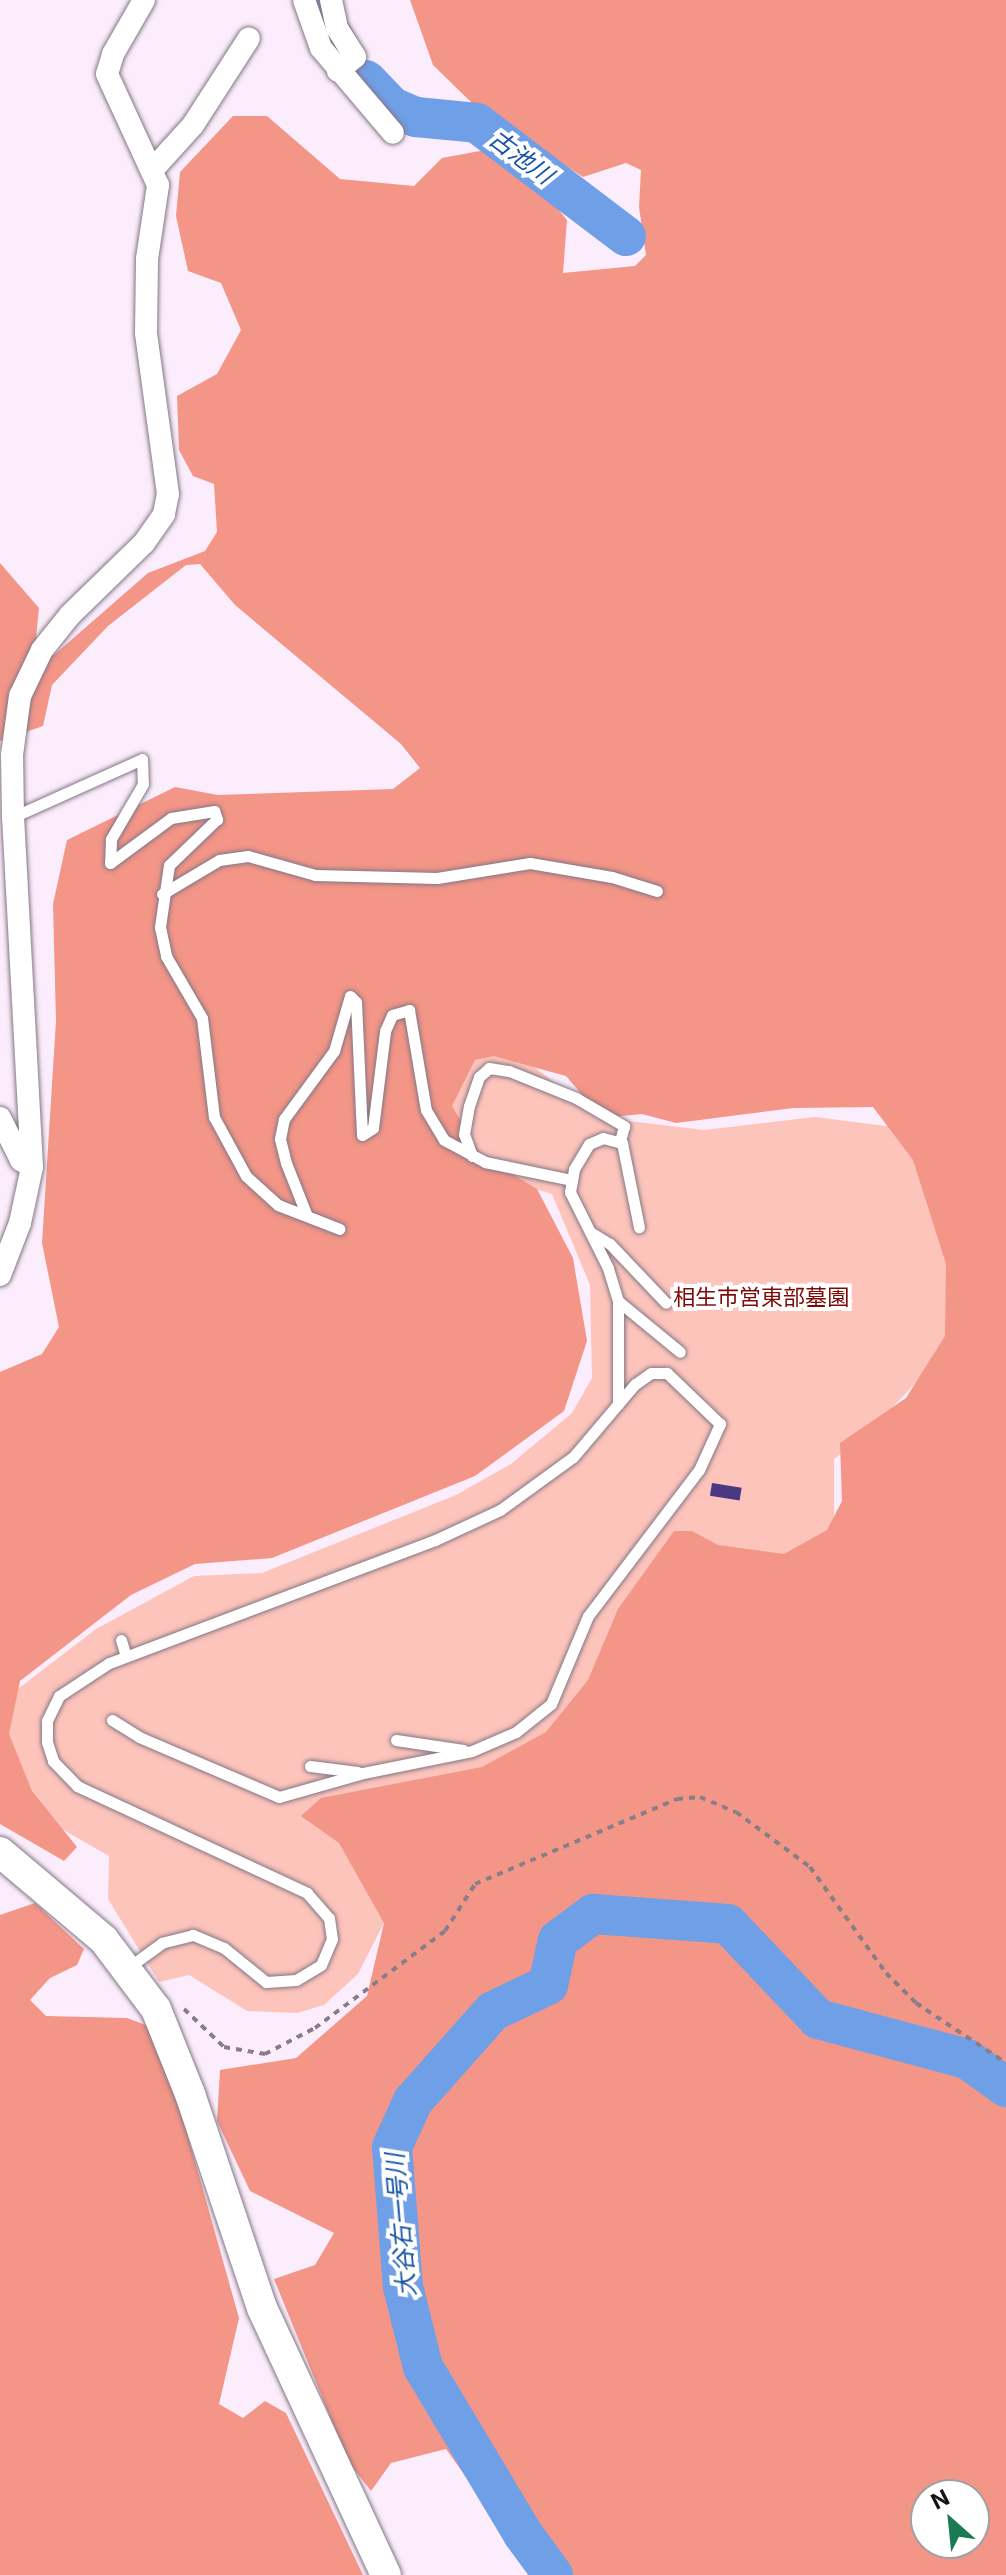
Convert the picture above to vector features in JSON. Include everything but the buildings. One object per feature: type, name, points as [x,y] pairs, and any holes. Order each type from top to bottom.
[{"type":"street","points":[[0,1275],[20,1223],[32,1167],[13,817],[12,755],[20,696],[42,650],[144,543],[164,514],[168,494],[146,333],[147,259],[158,185],[154,168],[107,74],[113,54],[144,0]]},
{"type":"street","points":[[304,0],[321,48],[393,133]]},
{"type":"street","points":[[331,0],[337,28],[355,57],[338,71]]},
{"type":"street","points":[[154,168],[193,125],[249,38]]},
{"type":"street","points":[[0,1118],[21,1160],[32,1167]]},
{"type":"street","points":[[0,1852],[80,1916],[129,1967],[156,2009],[262,2308],[386,2575]]},
{"type":"lane","points":[[13,817],[142,759],[143,784],[111,839],[106,855],[110,863],[171,818],[214,811],[217,819],[169,865],[162,894],[160,927],[166,956],[202,1018],[214,1117],[246,1176],[278,1205],[340,1229]]},
{"type":"lane","points":[[162,894],[219,860],[248,856],[315,875],[437,878],[530,863],[612,877],[657,891]]},
{"type":"lane","points":[[307,1216],[280,1139],[284,1119],[334,1051],[350,996],[356,1002],[362,1135],[373,1128],[385,1031],[401,1009],[409,1010],[414,1022],[432,1124],[444,1140],[472,1156],[572,1180]]},
{"type":"lane","points":[[472,1156],[464,1134],[469,1106],[479,1077],[489,1068],[509,1071],[576,1098],[624,1126],[620,1141],[639,1227]]},
{"type":"lane","points":[[618,1404],[618,1301],[570,1192],[572,1180],[589,1144],[603,1138],[620,1141]]},
{"type":"lane","points":[[590,1232],[610,1244],[666,1303]]},
{"type":"lane","points":[[618,1301],[680,1352]]},
{"type":"lane","points":[[112,1720],[139,1737],[279,1797],[363,1773],[472,1751],[516,1732],[551,1704],[588,1616],[699,1470],[720,1424],[667,1373],[651,1373],[618,1404],[573,1457],[500,1510],[435,1540],[126,1656],[79,1679],[59,1696],[47,1721],[53,1761],[77,1786],[307,1893],[329,1918],[332,1939],[321,1965],[296,1980],[266,1982],[224,1948],[193,1935],[162,1943],[129,1967]]},
{"type":"lane","points":[[121,1640],[126,1656]]},
{"type":"lane","points":[[396,1740],[472,1751]]},
{"type":"lane","points":[[310,1766],[363,1773]]},
{"type":"path","points":[[156,2009],[175,2000],[224,2047],[265,2054],[315,2028],[445,1931],[475,1884],[677,1799],[700,1797],[736,1812],[810,1867],[886,1973],[916,2003],[1006,2063]]},
{"type":"green space","name":"相生市営東部墓園","points":[[502,1042],[560,1087],[628,1121],[704,1130],[815,1117],[902,1128],[932,1195],[956,1305],[948,1348],[877,1424],[834,1459],[834,1532],[575,1718],[392,1907],[358,1974],[324,2005],[297,2013],[247,2011],[189,1975],[159,1982],[108,1899],[109,1856],[39,1816],[0,1723],[6,1698],[96,1629],[194,1576],[262,1573],[456,1495],[511,1464],[572,1413],[592,1378],[590,1285],[552,1194],[448,1162],[335,1088]]},
{"type":"shaded area","points":[[410,0],[1006,0],[1006,2575],[536,2575],[446,2449],[391,2463],[371,2491],[348,2461],[274,2279],[315,2265],[334,2233],[250,2191],[217,2121],[220,2070],[296,2058],[367,1996],[384,1923],[339,1843],[301,1816],[321,1798],[482,1767],[546,1732],[588,1680],[618,1609],[674,1531],[692,1531],[718,1545],[784,1554],[827,1530],[842,1501],[840,1443],[906,1398],[945,1336],[946,1264],[913,1160],[873,1107],[793,1108],[676,1123],[642,1114],[602,1118],[566,1076],[494,1056],[475,1060],[452,1106],[480,1154],[537,1189],[573,1258],[587,1341],[564,1411],[475,1476],[272,1558],[195,1564],[131,1595],[20,1681],[9,1734],[32,1791],[77,1847],[64,1861],[0,1824],[0,1372],[42,1354],[59,1327],[42,1243],[56,1021],[53,904],[67,840],[175,787],[218,795],[393,789],[420,768],[401,744],[235,605],[200,564],[186,565],[108,626],[52,685],[43,726],[0,741],[0,563],[39,608],[36,638],[54,655],[148,573],[205,551],[217,532],[214,484],[193,476],[179,450],[177,396],[217,374],[241,330],[221,283],[188,271],[176,216],[180,172],[233,116],[267,116],[340,179],[414,186],[442,158],[485,150],[540,187],[567,220],[563,273],[635,266],[646,255],[639,207],[641,170],[626,163],[583,177],[475,106],[433,65]]},
{"type":"shaded area","points":[[35,1903],[84,1949],[77,1965],[50,1978],[30,2000],[46,2016],[127,2018],[151,2027],[177,2097],[239,2318],[219,2404],[243,2418],[265,2401],[286,2413],[363,2575],[0,2575],[0,1915]]},
{"type":"waterway","name":"古池川","points":[[314,0],[344,58]]},
{"type":"waterway","name":"古池川","points":[[366,80],[392,107],[416,117],[477,123],[626,236]]},
{"type":"waterway","name":"大谷右一号川","points":[[553,2575],[523,2534],[423,2367],[403,2287],[392,2147],[413,2101],[493,2011],[548,1985],[558,1940],[593,1914],[728,1924],[818,2019],[967,2059],[1006,2087]]}]
